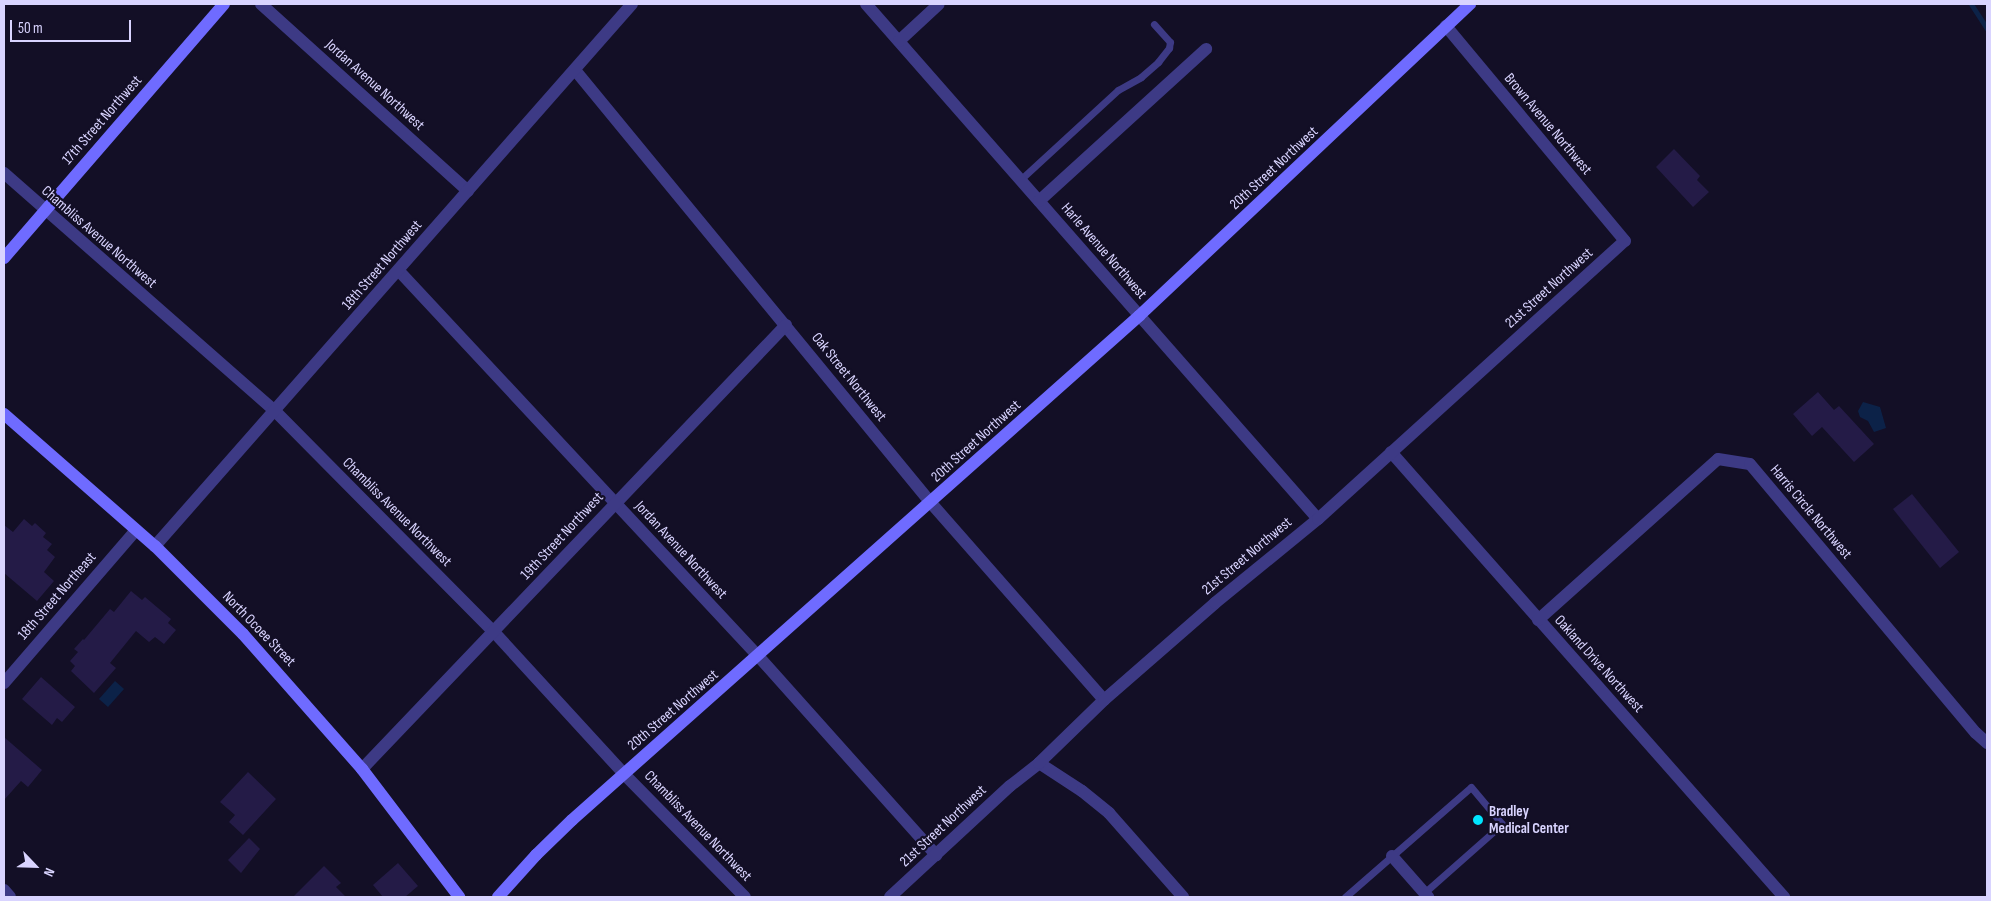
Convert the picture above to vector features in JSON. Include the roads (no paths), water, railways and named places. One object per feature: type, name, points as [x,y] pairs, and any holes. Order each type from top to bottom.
[{"type":"street","name":"17th Street Northwest","points":[[4,258],[224,4]]},
{"type":"street","name":"Jordan Avenue Northwest","points":[[261,4],[468,191]]},
{"type":"street","name":"18th Street Northwest","points":[[155,546],[632,4]]},
{"type":"street","name":"Harle Avenue Northwest","points":[[866,4],[1318,519]]},
{"type":"street","points":[[899,41],[939,4]]},
{"type":"street","name":"20th Street Northwest","points":[[498,897],[536,855],[1139,316],[1470,4]]},
{"type":"street","name":"Brown Avenue Northwest","points":[[1446,26],[1625,241]]},
{"type":"street","points":[[1038,201],[1206,49]]},
{"type":"street","name":"Oak Street Northwest","points":[[575,70],[931,503],[1104,700]]},
{"type":"street","name":"Chambliss Avenue Northwest","points":[[4,174],[274,411],[494,632],[625,775],[745,897]]},
{"type":"street","name":"21st Street Northwest","points":[[890,897],[1010,786],[1039,763],[1104,700],[1215,603],[1318,519],[1625,241]]},
{"type":"street","name":"Jordan Avenue Northwest","points":[[398,271],[759,656],[936,855]]},
{"type":"street","name":"19th Street Northwest","points":[[362,769],[786,325]]},
{"type":"street","name":"North Ocoee Street","points":[[4,414],[155,546],[243,634],[362,769],[460,897]]},
{"type":"street","name":"Oakland Drive Northwest","points":[[1391,452],[1784,897]]},
{"type":"street","name":"Harris Circle Northwest","points":[[1538,620],[1718,459],[1750,464],[1976,733],[1987,743]]},
{"type":"street","name":"18th Street Northeast","points":[[4,683],[136,530]]},
{"type":"street","points":[[1039,763],[1082,791],[1109,813],[1183,897]]},
{"type":"street","points":[[1392,856],[1426,895]]},
{"type":"street","points":[[4,890],[10,897]]},
{"type":"lane","points":[[1020,180],[1118,90],[1141,77],[1158,62],[1169,48],[1170,42],[1154,24]]},
{"type":"lane","points":[[1345,897],[1471,787],[1502,824],[1426,895]]},
{"type":"water","points":[[1863,402],[1880,407],[1886,428],[1874,432],[1868,421],[1860,417],[1858,411]]},
{"type":"water","points":[[115,681],[124,689],[108,707],[99,699]]},
{"type":"waterway","points":[[1971,4],[1987,29]]},
{"type":"place","name":"Bradley Medical Center","points":[[1478,820]]}]
